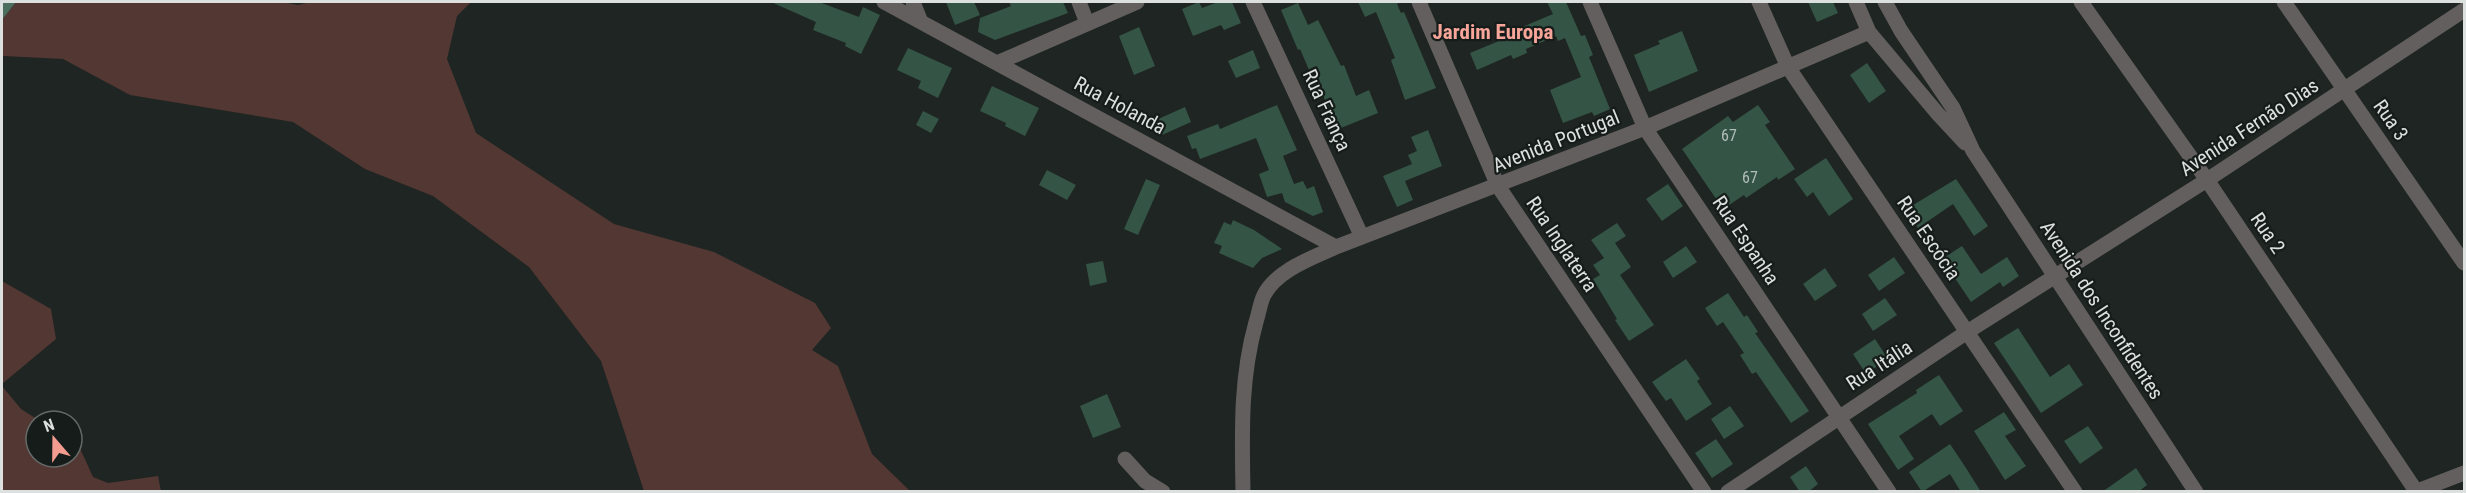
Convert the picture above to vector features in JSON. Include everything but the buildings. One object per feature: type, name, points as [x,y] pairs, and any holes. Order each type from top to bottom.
[{"type":"street","name":"Rua Holanda","points":[[884,2],[1336,247]]},
{"type":"street","points":[[913,2],[921,22]]},
{"type":"street","points":[[1079,2],[1087,23]]},
{"type":"street","points":[[996,63],[1137,2]]},
{"type":"street","name":"Rua França","points":[[1253,2],[1362,237]]},
{"type":"street","name":"Rua Inglaterra","points":[[1419,2],[1498,186],[1704,492]]},
{"type":"street","name":"Rua Espanha","points":[[1590,2],[1645,128],[1889,492]]},
{"type":"street","name":"Rua Escócia","points":[[1759,2],[1788,67],[2075,492]]},
{"type":"street","name":"Avenida dos Inconfidentes","points":[[1856,2],[1869,32],[1938,114],[1973,151]]},
{"type":"street","name":"Avenida dos Inconfidentes","points":[[1885,2],[1901,31],[1953,108],[1973,151],[2196,492]]},
{"type":"street","name":"Rua 2","points":[[2081,2],[2207,180],[2415,491]]},
{"type":"street","name":"Rua 3","points":[[2284,2],[2464,263]]},
{"type":"street","name":"Avenida Fernão Dias","points":[[2055,277],[2207,180],[2464,10]]},
{"type":"street","name":"Avenida Portugal","points":[[1243,492],[1242,415],[1247,354],[1264,295],[1282,275],[1336,247],[1645,128],[1869,32]]},
{"type":"street","name":"Rua Itália","points":[[1728,492],[1967,332],[2055,277]]},
{"type":"street","points":[[1125,459],[1145,481],[1163,492]]},
{"type":"street","points":[[2415,491],[2464,472]]},
{"type":"shaded area","points":[[2,2],[16,2],[2,20]]},
{"type":"shaded area","points":[[16,2],[283,2],[298,5],[310,2],[471,2],[457,16],[447,59],[476,133],[614,224],[714,252],[815,303],[831,328],[812,350],[838,366],[872,454],[910,491],[644,491],[601,361],[529,267],[433,196],[365,169],[293,122],[130,95],[63,59],[2,55],[2,20]]},
{"type":"shaded area","points":[[2,281],[51,309],[56,339],[2,384]]},
{"type":"shaded area","points":[[2,386],[24,411],[24,469],[84,469],[84,457],[93,477],[108,483],[158,476],[161,491],[2,491]]},
{"type":"district","name":"Jardim Europa","points":[[1493,32]]}]
